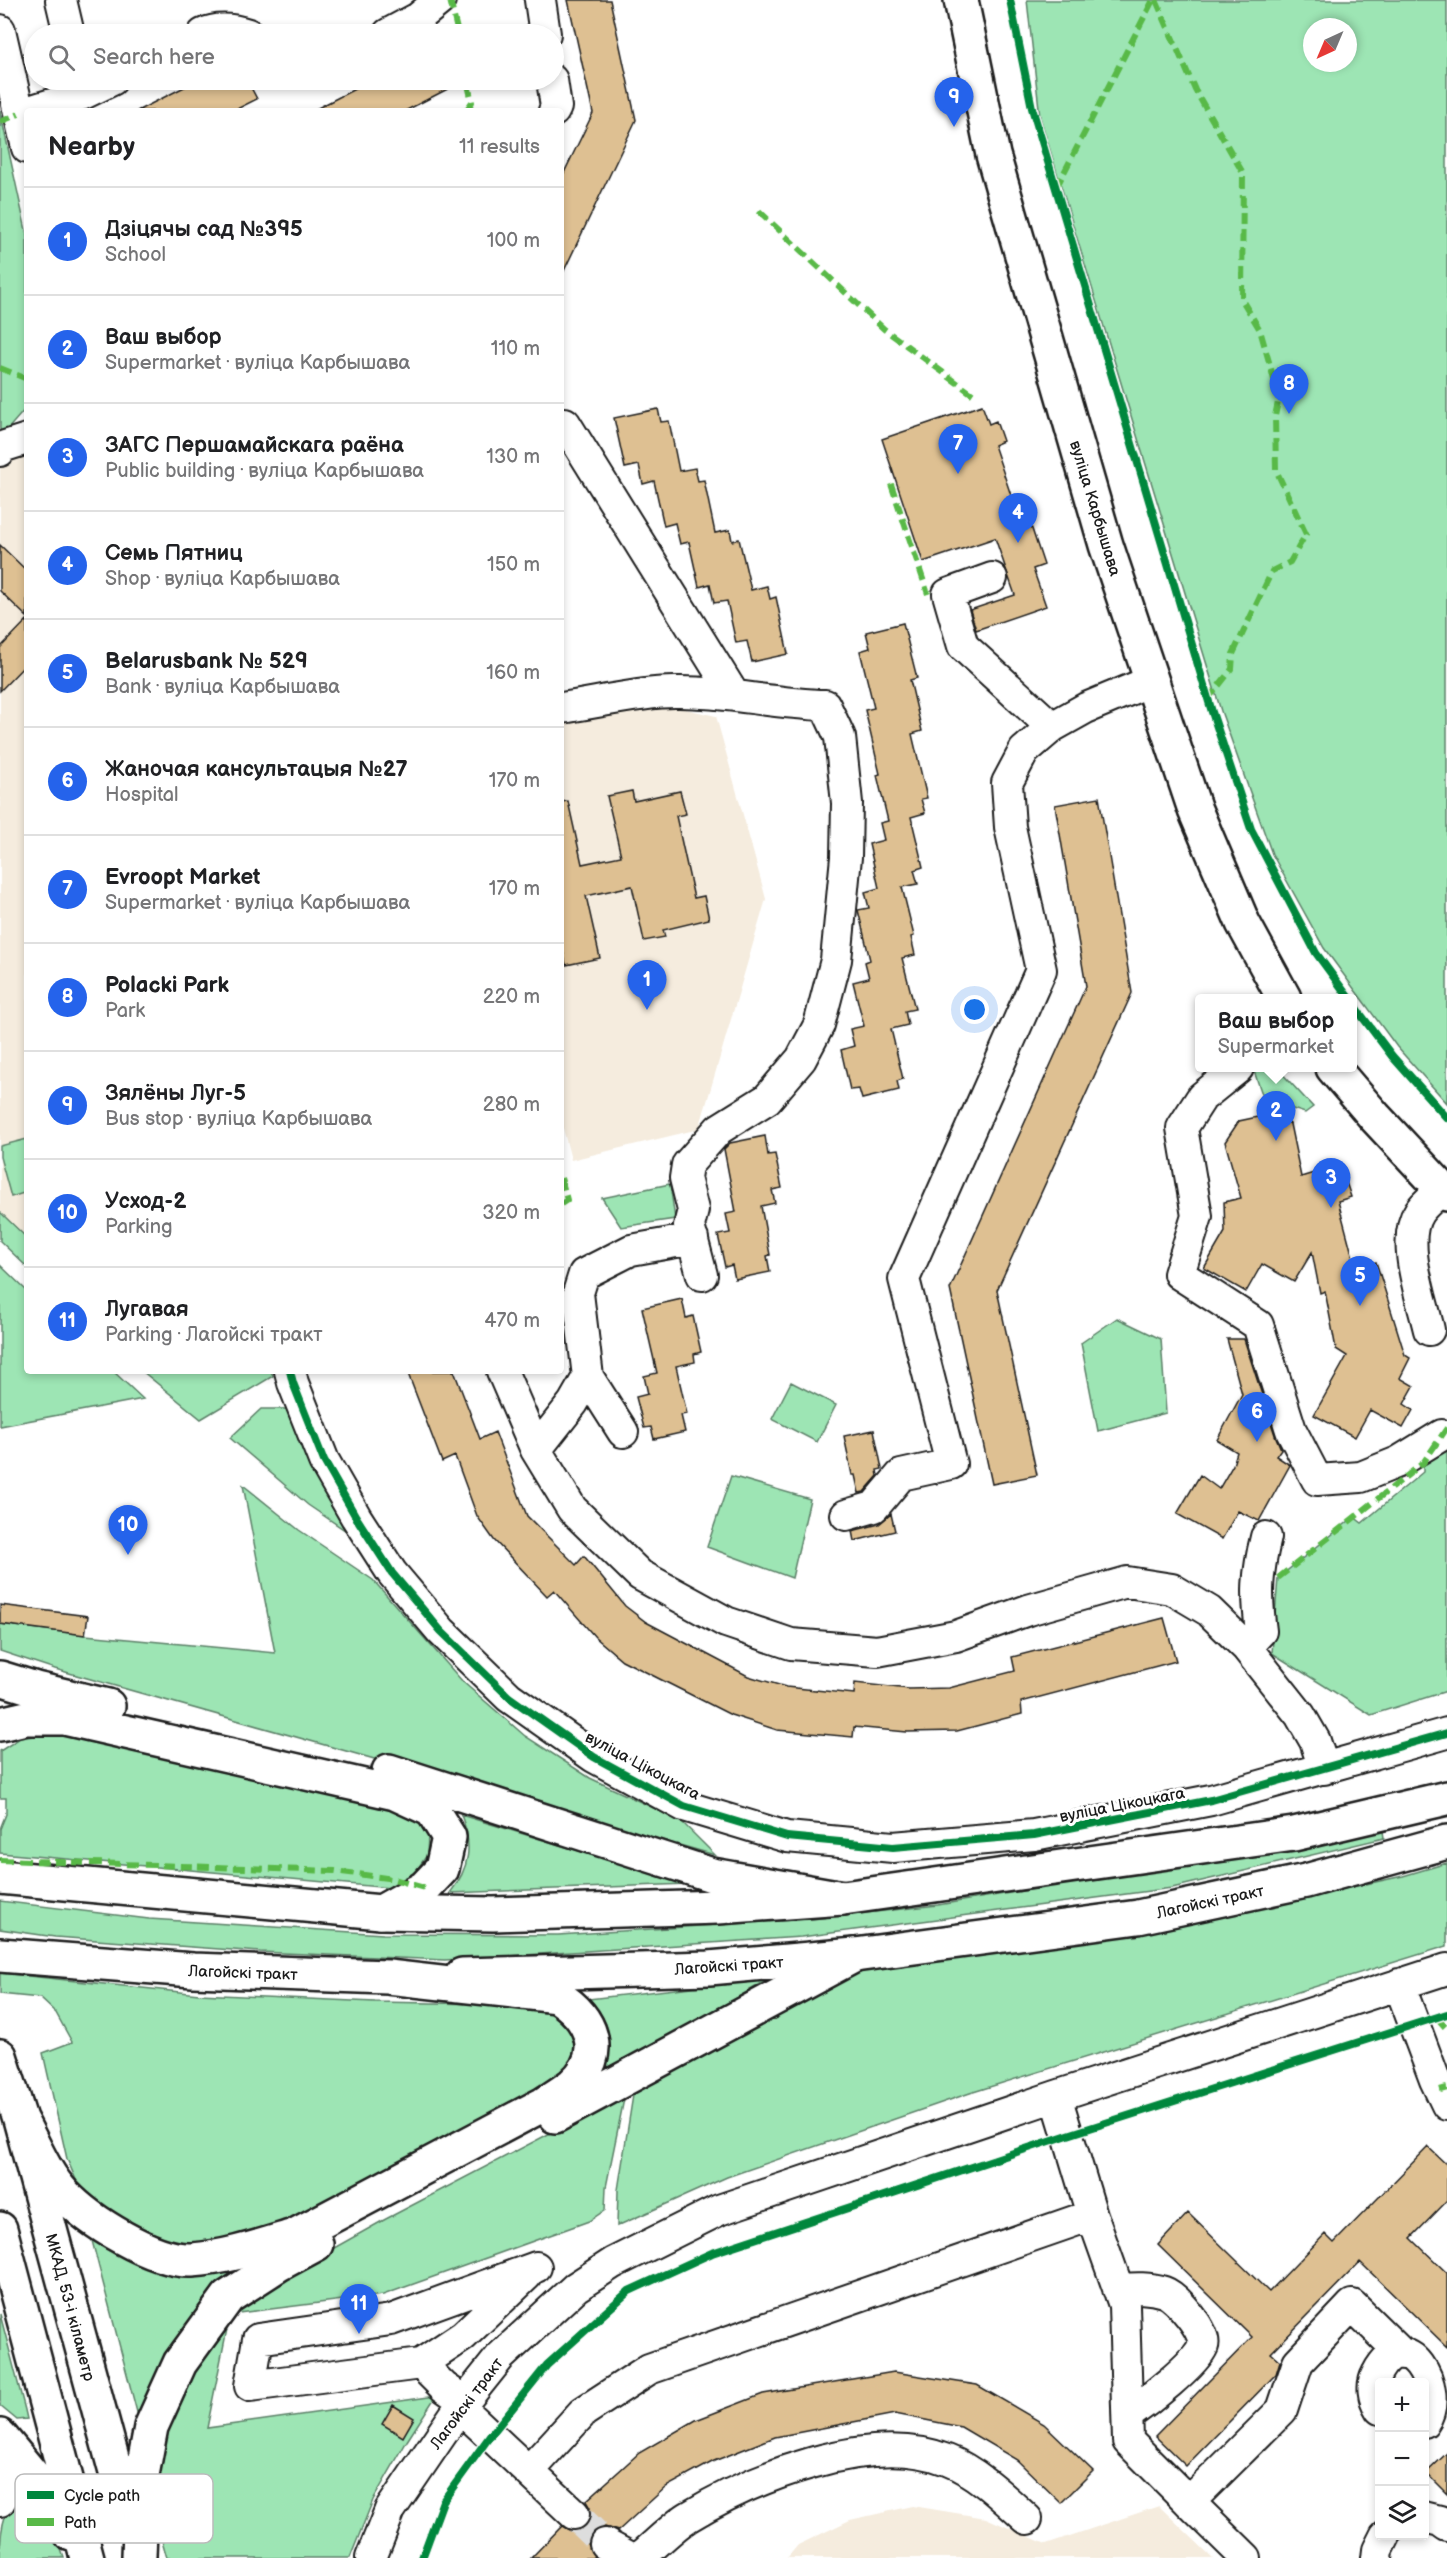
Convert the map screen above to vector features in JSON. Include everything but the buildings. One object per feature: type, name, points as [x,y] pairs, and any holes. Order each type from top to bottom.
[{"type":"main road","name":"вуліца Карбышава","points":[[961,0],[999,176],[1106,545],[1195,810],[1226,887],[1281,994]]},
{"type":"main road","points":[[1336,1072],[1375,1117],[1445,1191]]},
{"type":"main road","points":[[0,1678],[36,1689],[399,1773],[712,1875],[843,1898]]},
{"type":"main road","points":[[0,1724],[26,1718],[64,1718],[395,1793],[432,1809],[448,1837],[442,1869],[424,1888],[381,1912]]},
{"type":"main road","points":[[0,1877],[381,1912],[493,1914],[718,1907],[843,1898],[1294,1834],[1447,1798]]},
{"type":"main road","name":"Лагойскі тракт","points":[[0,1955],[193,1970],[388,1977],[709,1968],[855,1954],[1138,1917],[1306,1881],[1447,1842]]},
{"type":"main road","points":[[142,2474],[151,2427],[180,2363],[228,2297],[279,2264],[855,1954]]},
{"type":"main road","points":[[20,2119],[64,2194],[98,2221],[144,2250],[190,2260],[252,2249],[294,2236],[544,2104],[573,2084],[587,2066],[592,2045],[586,2023],[574,2007],[557,1996],[388,1977]]},
{"type":"main road","name":"МКАД, 53-і кіламетр","points":[[0,2056],[20,2119],[116,2474]]},
{"type":"main road","points":[[0,2229],[65,2474]]},
{"type":"main road","points":[[0,2436],[32,2474]]},
{"type":"main road","points":[[77,2543],[87,2558]]},
{"type":"main road","points":[[83,2543],[87,2558]]},
{"type":"street","points":[[61,0],[67,24]]},
{"type":"street","points":[[407,24],[440,0]]},
{"type":"street","points":[[540,0],[544,24]]},
{"type":"street","points":[[0,30],[24,109]]},
{"type":"street","points":[[34,108],[73,90]]},
{"type":"street","points":[[553,90],[556,108]]},
{"type":"street","points":[[565,423],[734,695]]},
{"type":"street","points":[[0,451],[5,446],[24,440]]},
{"type":"street","points":[[992,578],[948,594],[963,646],[1052,727]]},
{"type":"street","points":[[846,1515],[874,1507],[901,1474],[951,1464],[904,1279],[1041,970],[1010,827],[1007,783],[1024,750],[1052,727],[1095,704],[1151,681]]},
{"type":"street","points":[[564,708],[673,692],[734,695],[794,704],[825,705],[840,737],[847,803],[846,856],[836,960],[819,1025],[801,1059],[767,1099],[719,1129],[687,1165],[685,1178],[693,1210],[689,1226],[702,1275]]},
{"type":"street","points":[[1233,1072],[1202,1097],[1182,1128],[1197,1216],[1179,1274],[1258,1325],[1291,1430],[1317,1480],[1360,1477],[1398,1462],[1442,1435]]},
{"type":"street","points":[[1429,1330],[1415,1273],[1411,1230],[1419,1212],[1445,1191]]},
{"type":"street","points":[[623,1432],[588,1377],[578,1293],[584,1274],[630,1250],[693,1239]]},
{"type":"street","name":"вуліца Цікоцкага","points":[[291,1374],[324,1461],[356,1517],[392,1573],[441,1631],[509,1697],[594,1757],[684,1806],[787,1837],[893,1847],[1034,1835],[1211,1800],[1447,1733]]},
{"type":"street","points":[[503,1374],[536,1450],[572,1509],[640,1575],[726,1622],[791,1644],[877,1652],[956,1636],[1028,1610],[1126,1582],[1172,1589],[1209,1611],[1245,1647],[1300,1716],[1315,1741],[1324,1769]]},
{"type":"street","points":[[536,1450],[573,1403],[588,1377]]},
{"type":"street","points":[[1245,1647],[1261,1631],[1257,1599],[1257,1571],[1266,1537]]},
{"type":"street","name":"Лагойскі тракт","points":[[371,2558],[390,2510],[462,2404],[500,2357],[576,2287],[613,2264],[720,2210],[1056,2096],[1447,1969]]},
{"type":"street","points":[[1402,1983],[1435,2080],[1447,2105]]},
{"type":"street","points":[[1056,2096],[1092,2215],[1124,2305],[1128,2441],[1246,2558]]},
{"type":"street","points":[[529,2471],[583,2412],[650,2369],[1092,2215]]},
{"type":"street","points":[[536,2267],[463,2336],[422,2364],[410,2365],[250,2386],[258,2339],[391,2320],[536,2267]]},
{"type":"street","points":[[1118,2289],[1144,2287],[1167,2293],[1193,2319],[1203,2335],[1204,2345],[1194,2358],[1128,2415]]},
{"type":"street","points":[[1189,2502],[1282,2410],[1298,2362],[1352,2305],[1403,2355]]},
{"type":"street","points":[[1376,2378],[1392,2358],[1403,2355],[1424,2357],[1440,2372],[1444,2382],[1442,2404],[1429,2419]]},
{"type":"street","points":[[422,2364],[574,2514]]},
{"type":"street","points":[[1375,2381],[1375,2399]]},
{"type":"street","points":[[639,2558],[686,2518],[770,2475],[813,2462],[854,2455],[911,2450],[949,2460],[994,2490],[1027,2519]]},
{"type":"street","points":[[0,2460],[5,2473],[4,2495],[0,2501]]},
{"type":"street","points":[[1429,2518],[1447,2526]]},
{"type":"street","points":[[1377,2558],[1383,2540]]},
{"type":"street","points":[[605,2544],[632,2558]]},
{"type":"shaded area","points":[[24,429],[24,1235],[0,1212],[0,438]]},
{"type":"shaded area","points":[[668,705],[716,716],[766,899],[699,1129],[571,1160],[564,1132],[564,722]]},
{"type":"shaded area","points":[[913,2506],[986,2518],[1046,2544],[1159,2506],[1213,2558],[787,2558],[798,2545],[850,2520]]},
{"type":"green space","points":[[1027,0],[1447,0],[1447,1103],[1397,1047],[1324,948],[1272,854],[1221,711],[1040,117]]},
{"type":"green space","points":[[0,111],[24,221],[24,410],[0,438]]},
{"type":"green space","points":[[1254,1072],[1281,1072],[1313,1107],[1305,1113],[1264,1100]]},
{"type":"green space","points":[[24,1140],[24,1193],[11,1197],[0,1157],[0,1146]]},
{"type":"green space","points":[[670,1184],[675,1219],[621,1227],[602,1198]]},
{"type":"green space","points":[[0,1212],[24,1235],[24,1264],[0,1241]]},
{"type":"green space","points":[[0,1265],[24,1288],[24,1374],[116,1374],[143,1399],[0,1426]]},
{"type":"green space","points":[[1117,1318],[1161,1339],[1166,1413],[1098,1431],[1081,1343]]},
{"type":"green space","points":[[146,1374],[272,1374],[273,1376],[201,1419]]},
{"type":"green space","points":[[791,1382],[836,1405],[817,1442],[772,1419]]},
{"type":"green space","points":[[261,1409],[296,1409],[361,1541],[308,1505],[230,1438]]},
{"type":"green space","points":[[1447,1428],[1447,1691],[1371,1715],[1272,1653],[1278,1578],[1354,1517],[1362,1523],[1423,1472],[1423,1463]]},
{"type":"green space","points":[[731,1476],[810,1499],[792,1578],[707,1547]]},
{"type":"green space","points":[[243,1485],[299,1530],[373,1580],[463,1682],[525,1736],[590,1778],[681,1821],[715,1855],[55,1669],[0,1651],[0,1624],[85,1635],[275,1653]]},
{"type":"green space","points":[[55,1733],[123,1741],[395,1802],[421,1818],[428,1834],[427,1855],[416,1871],[391,1888],[0,1853],[0,1829],[6,1814],[6,1798],[0,1798],[0,1751],[20,1738]]},
{"type":"green space","points":[[461,1815],[688,1884],[450,1893],[462,1874],[468,1856],[467,1836]]},
{"type":"green space","points":[[1383,1831],[1384,1838],[1172,1888],[801,1937],[445,1960],[260,1952],[55,1937],[0,1929],[0,1901],[149,1919],[383,1934],[558,1935],[812,1919],[938,1905]]},
{"type":"green space","points":[[1447,1863],[1447,1946],[970,2093],[727,2177],[617,2226],[618,2190],[634,2089],[819,1986],[865,1969],[1151,1931],[1403,1876]]},
{"type":"green space","points":[[0,1973],[199,1994],[375,2002],[548,2005],[565,2017],[572,2032],[575,2051],[572,2064],[542,2091],[296,2222],[182,2249],[104,2211],[77,2182],[67,2159],[43,2053],[72,2042],[56,2013],[40,1998],[0,1994]]},
{"type":"green space","points":[[771,1978],[600,2077],[607,2055],[609,2036],[603,2018],[588,1999]]},
{"type":"green space","points":[[625,2094],[606,2187],[605,2210],[589,2221],[383,2295],[230,2314],[207,2428],[436,2396],[373,2500],[350,2558],[167,2558],[163,2543],[213,2543],[213,2474],[157,2474],[157,2439],[229,2307],[384,2220]]},
{"type":"green space","points":[[90,2233],[235,2266],[238,2274],[139,2420]]},
{"type":"green space","points":[[0,2314],[27,2419],[17,2420],[0,2406]]},
{"type":"green space","points":[[14,2501],[15,2543],[59,2543],[64,2558],[0,2558],[2,2527],[8,2509]]},
{"type":"tunnel","points":[[574,2514],[605,2544]]},
{"type":"marked path","points":[[450,0],[456,24]]},
{"type":"marked path","points":[[1056,188],[1153,0]]},
{"type":"marked path","points":[[1156,0],[1195,90],[1243,173],[1242,300],[1260,330],[1279,397],[1275,416],[1276,470],[1306,534],[1290,562],[1272,571],[1233,654],[1232,669],[1208,699]]},
{"type":"marked path","points":[[468,108],[472,102],[469,90]]},
{"type":"marked path","points":[[0,122],[19,114]]},
{"type":"marked path","points":[[759,211],[884,329],[975,396]]},
{"type":"marked path","points":[[0,368],[24,378]]},
{"type":"marked path","points":[[891,484],[928,594]]},
{"type":"marked path","points":[[564,1189],[567,1200],[564,1202]]},
{"type":"marked path","points":[[1278,1578],[1423,1463],[1447,1428]]},
{"type":"marked path","points":[[0,1860],[335,1871],[394,1879],[424,1888]]},
{"type":"marked path","points":[[1437,2018],[1447,2029]]},
{"type":"marked path","points":[[1440,2090],[1447,2088]]},
{"type":"cycle path","points":[[1010,0],[1032,108],[1212,712],[1251,829],[1316,953],[1346,994]]},
{"type":"cycle path","points":[[1357,1010],[1392,1056],[1447,1118]]},
{"type":"cycle path","points":[[291,1374],[324,1461],[356,1517],[392,1573],[441,1631],[509,1697],[594,1757],[684,1806],[787,1837],[893,1847],[1034,1835],[1211,1800],[1447,1733]]},
{"type":"cycle path","points":[[422,2558],[443,2501],[490,2436],[547,2365],[629,2291],[712,2253],[1068,2135],[1447,2014]]},
{"type":"place","name":"Зялёны Луг-5","points":[[954,127]]},
{"type":"place","name":"Polacki Park","points":[[1289,414]]},
{"type":"place","name":"Evroopt Market","points":[[958,474]]},
{"type":"place","name":"Семь Пятниц","points":[[1018,543]]},
{"type":"place","name":"Дзіцячы сад №395","points":[[647,1010]]},
{"type":"place","name":"Ваш выбор","points":[[1276,1141]]},
{"type":"place","name":"ЗАГС Першамайскага раёна","points":[[1331,1208]]},
{"type":"place","name":"Belarusbank № 529","points":[[1360,1306]]},
{"type":"place","name":"Жаночая кансультацыя №27","points":[[1257,1442]]},
{"type":"place","name":"Усход-2","points":[[128,1555]]},
{"type":"place","name":"Лугавая","points":[[359,2334]]}]
